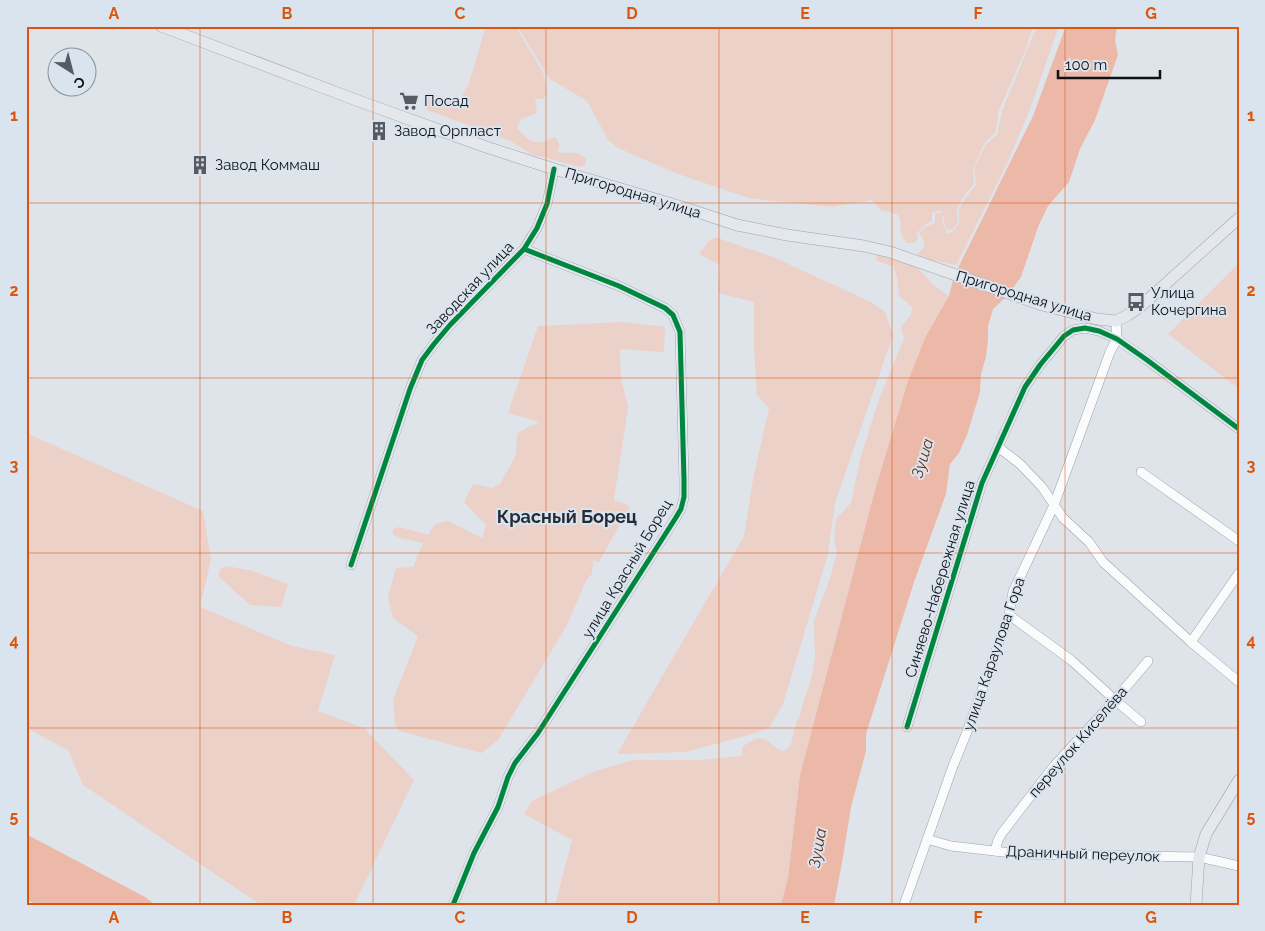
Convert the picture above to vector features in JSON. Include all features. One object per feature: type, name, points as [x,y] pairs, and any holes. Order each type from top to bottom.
[{"type":"main road","name":"Пригородная улица","points":[[161,26],[356,100],[554,169],[737,225],[890,252],[1042,305],[1097,319],[1116,320]]},
{"type":"main road","points":[[1116,320],[1142,306],[1239,218]]},
{"type":"main road","points":[[1196,905],[1199,857],[1206,834],[1239,780]]},
{"type":"street","name":"Заводская улица","points":[[351,565],[410,389],[422,360],[450,325],[524,249],[537,228],[547,204],[554,169]]},
{"type":"street","name":"улица Красный Борец","points":[[453,905],[474,853],[498,807],[515,763],[538,733],[646,567],[681,509],[684,497],[680,332],[678,323],[673,315],[665,308],[619,286],[524,249]]},
{"type":"street","name":"улица Караулова Гора","points":[[904,905],[1009,615],[1013,592],[1054,505],[1110,352],[1117,339],[1116,320]]},
{"type":"street","name":"Синяево-Набережная улица","points":[[907,727],[982,483],[1025,387],[1064,336],[1073,330],[1085,328],[1099,331],[1117,339],[1239,429]]},
{"type":"street","points":[[998,447],[1020,464],[1042,487],[1063,518],[1089,542],[1103,562],[1191,642],[1239,682]]},
{"type":"street","points":[[1141,472],[1239,541]]},
{"type":"street","points":[[1191,642],[1239,573]]},
{"type":"street","points":[[1009,615],[1071,660],[1141,722]]},
{"type":"street","name":"переулок Киселёва","points":[[995,851],[1002,834],[1054,766],[1148,661]]},
{"type":"street","name":"Драничный переулок","points":[[928,838],[951,846],[1020,854],[1199,857],[1239,866]]},
{"type":"shaded area","points":[[486,26],[515,26],[543,72],[547,94],[542,99],[535,99],[537,108],[535,114],[521,119],[517,128],[525,137],[539,143],[555,137],[559,144],[559,153],[580,154],[586,159],[585,165],[580,167],[531,154],[510,141],[427,110],[426,98],[434,95],[456,104],[469,83]]},
{"type":"shaded area","points":[[517,26],[1035,26],[999,110],[995,133],[985,142],[973,168],[974,184],[963,197],[957,209],[958,223],[952,230],[945,229],[941,210],[932,213],[932,221],[916,234],[918,239],[914,243],[906,243],[900,231],[901,223],[898,215],[880,210],[872,200],[832,207],[749,198],[678,174],[618,148],[608,140],[587,101],[550,79]]},
{"type":"shaded area","points":[[1040,26],[1059,26],[1030,109],[1007,164],[956,265],[926,259],[917,254],[923,249],[925,242],[919,233],[927,226],[935,223],[935,214],[941,212],[944,227],[948,234],[959,224],[959,210],[965,198],[976,185],[974,168],[986,144],[997,135],[1002,111],[1034,33]]},
{"type":"shaded area","points":[[715,237],[771,256],[871,302],[885,312],[893,335],[835,503],[828,554],[783,704],[769,728],[686,752],[617,754],[744,536],[754,474],[769,408],[757,395],[754,350],[754,302],[718,293],[720,265],[699,254],[710,240]]},
{"type":"shaded area","points":[[876,254],[892,256],[917,267],[933,285],[949,296],[926,336],[875,490],[800,775],[788,879],[781,905],[555,905],[572,840],[524,814],[532,801],[593,772],[633,760],[698,760],[742,756],[742,747],[752,740],[760,738],[785,751],[791,744],[811,680],[815,657],[814,621],[831,575],[837,552],[834,540],[836,519],[851,503],[861,456],[880,396],[904,339],[901,327],[911,315],[912,307],[899,296],[894,267],[877,261]]},
{"type":"shaded area","points":[[1239,263],[1239,389],[1168,334]]},
{"type":"shaded area","points":[[624,322],[665,327],[664,352],[620,349],[621,378],[628,407],[614,500],[630,506],[599,562],[593,560],[592,574],[587,579],[566,627],[498,740],[482,753],[399,731],[395,725],[393,700],[418,636],[393,618],[388,597],[396,568],[413,567],[423,543],[400,538],[392,534],[394,528],[400,527],[428,535],[435,524],[448,521],[482,538],[486,525],[464,502],[473,484],[492,488],[500,484],[516,455],[517,434],[540,422],[508,413],[538,326]]},
{"type":"shaded area","points":[[26,433],[203,511],[211,560],[200,607],[292,646],[335,655],[318,711],[364,728],[414,780],[354,905],[261,905],[83,785],[68,750],[26,728]]},
{"type":"shaded area","points":[[227,566],[253,571],[288,584],[281,607],[250,605],[218,576],[221,568]]},
{"type":"water","points":[[1066,26],[1117,26],[1115,40],[1118,55],[1095,120],[1080,149],[1069,182],[1048,206],[1038,227],[1021,277],[1012,289],[957,270],[1033,116]]},
{"type":"water","name":"Зуша","points":[[953,280],[1005,298],[993,309],[988,326],[986,357],[981,374],[980,392],[967,435],[959,453],[950,464],[946,494],[914,582],[866,734],[866,751],[851,807],[834,905],[781,905],[788,878],[800,775],[875,490],[908,381],[926,336],[949,296]]},
{"type":"water","points":[[26,834],[145,897],[156,905],[37,905],[26,899]]},
{"type":"cycle path","points":[[351,565],[410,389],[422,360],[450,325],[524,249],[537,228],[547,204],[554,169]]},
{"type":"cycle path","points":[[453,905],[474,853],[498,807],[515,763],[538,733],[675,519],[681,509],[684,497],[680,332],[673,315],[665,308],[619,286],[524,249]]},
{"type":"cycle path","points":[[907,727],[982,483],[1025,387],[1064,336],[1073,330],[1085,328],[1099,331],[1117,339],[1239,429]]},
{"type":"place","name":"Посад","points":[[409,101]]},
{"type":"place","name":"Завод Орпласт","points":[[379,131]]},
{"type":"place","name":"Завод Коммаш","points":[[200,165]]},
{"type":"place","name":"Улица Кочергина","points":[[1136,302]]},
{"type":"district","name":"Красный Борец","points":[[567,517]]}]
